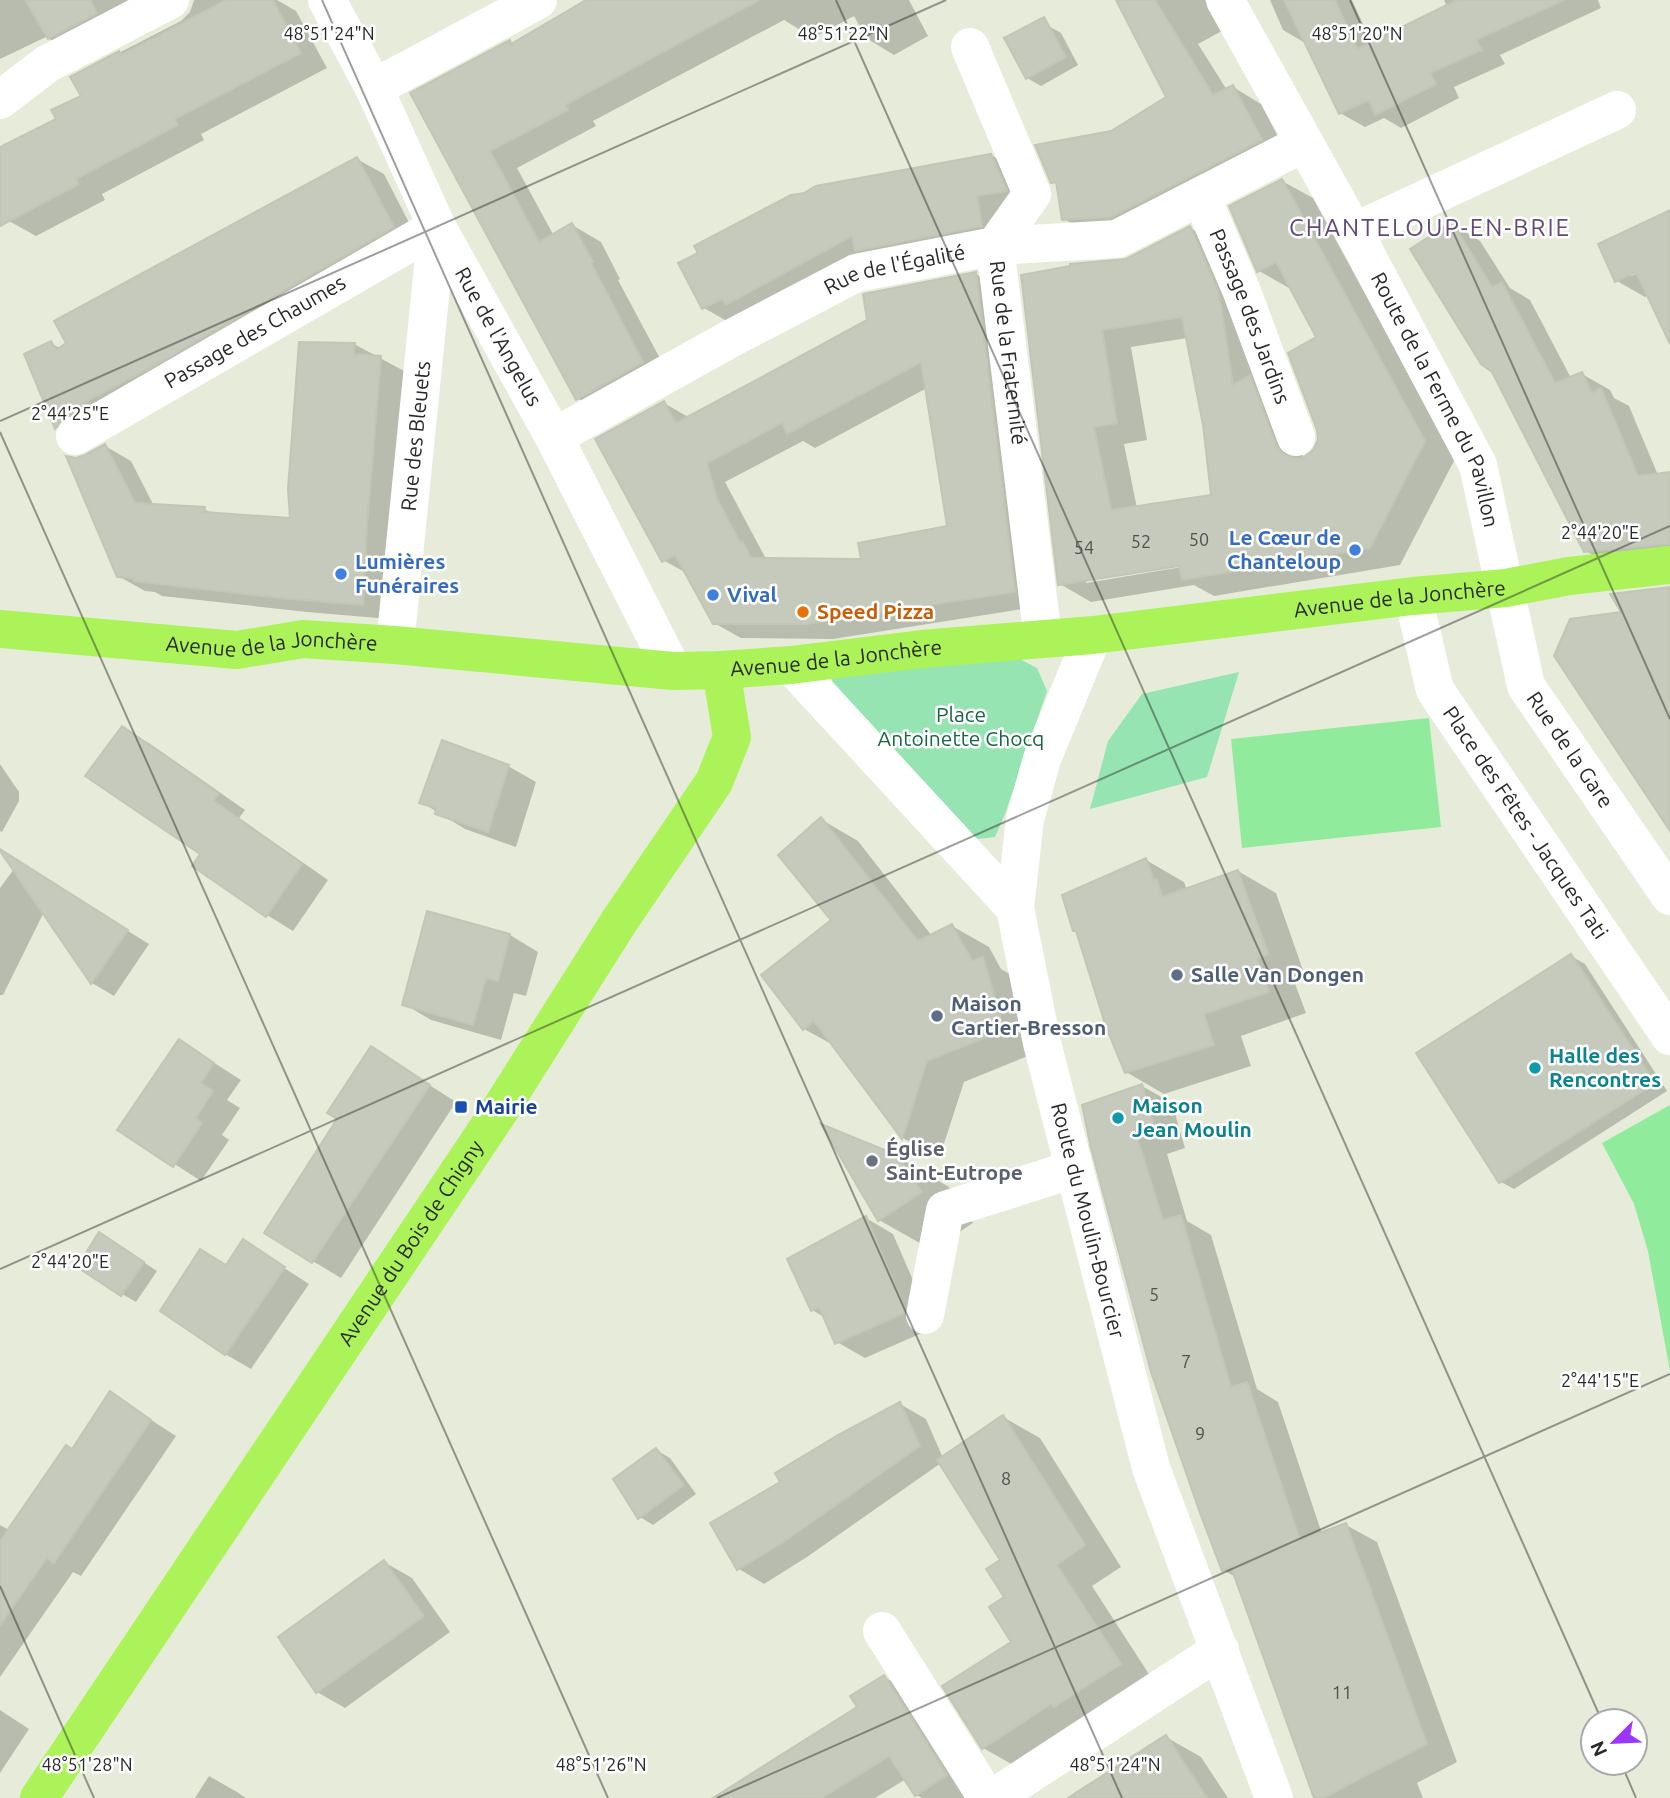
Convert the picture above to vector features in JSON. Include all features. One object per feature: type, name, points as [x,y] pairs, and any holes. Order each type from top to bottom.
[{"type":"main road","name":"Avenue de la Jonchère","points":[[0,629],[237,650],[303,639],[673,671],[721,670],[1093,635],[1413,596],[1506,588],[1569,576],[1670,565]]},
{"type":"main road","name":"Avenue du Bois de Chigny","points":[[39,1798],[498,1113],[620,920],[714,782],[732,737],[721,670]]},
{"type":"street","points":[[0,100],[47,64],[170,0]]},
{"type":"street","name":"Rue de l'Angelus","points":[[327,0],[374,88],[437,228],[554,437],[673,671]]},
{"type":"street","points":[[374,88],[538,0]]},
{"type":"street","name":"Route de la Ferme du Pavillon","points":[[1225,0],[1478,465],[1506,588]]},
{"type":"street","name":"Rue de la Fraternité","points":[[970,47],[1032,194],[995,246],[1043,639]]},
{"type":"street","points":[[1353,232],[1617,110]]},
{"type":"street","name":"Rue de l'Égalité","points":[[554,437],[728,340],[856,273],[995,246],[1117,239],[1304,144]]},
{"type":"street","name":"Passage des Jardins","points":[[1201,196],[1242,292],[1296,437]]},
{"type":"street","name":"Passage des Chaumes","points":[[75,436],[437,228]]},
{"type":"street","name":"Rue des Bleuets","points":[[395,645],[437,228]]},
{"type":"street","name":"Rue de la Gare","points":[[1506,588],[1526,686],[1670,896]]},
{"type":"street","name":"Place des Fêtes - Jacques Tati","points":[[1413,596],[1435,690],[1670,1036]]},
{"type":"street","name":"Route du Moulin-Bourcier","points":[[1093,635],[1042,759],[1025,819],[1014,908],[1042,1043],[1151,1468],[1274,1798]]},
{"type":"street","points":[[791,665],[1014,908]]},
{"type":"street","points":[[925,1315],[945,1210],[1074,1169]]},
{"type":"street","points":[[882,1631],[987,1798]]},
{"type":"street","points":[[993,1798],[1220,1650]]},
{"type":"green space","name":"Place Antoinette Chocq","points":[[1004,651],[1037,668],[1047,691],[995,837],[978,839],[963,830],[833,690],[832,677]]},
{"type":"green space","points":[[1239,672],[1207,777],[1090,809],[1108,741],[1142,694]]},
{"type":"green space","points":[[1429,718],[1441,827],[1242,848],[1231,739]]},
{"type":"green space","points":[[1670,1105],[1670,1371],[1648,1251],[1634,1204],[1602,1143]]},
{"type":"building","points":[[25,0],[90,0],[97,13],[48,39]]},
{"type":"building","points":[[226,0],[273,0],[301,53],[175,119],[178,125],[76,179],[79,184],[0,226],[0,147],[56,119],[51,110],[81,96],[70,77],[119,51],[121,55]]},
{"type":"building","points":[[586,0],[759,0],[565,105],[568,110],[490,151],[539,242],[572,223],[643,362],[576,400],[410,93],[510,40],[511,44]]},
{"type":"building","points":[[1116,0],[1155,0],[1213,95],[1233,85],[1262,140],[1111,217],[1062,220],[1056,182],[1051,183],[1035,145],[1111,131],[1166,97]]},
{"type":"building","points":[[1284,0],[1335,0],[1357,49],[1457,0],[1564,0],[1476,40],[1482,50],[1430,73],[1436,84],[1375,115],[1369,100],[1339,114]]},
{"type":"building","points":[[1044,17],[1066,57],[1026,79],[1004,38]]},
{"type":"building","points":[[991,154],[1007,191],[977,196],[982,226],[855,251],[852,236],[726,305],[722,299],[702,309],[678,263],[698,253],[694,246],[791,195],[804,193],[816,186]]},
{"type":"building","points":[[357,157],[394,227],[150,368],[83,403],[84,405],[64,417],[55,429],[24,354],[51,341],[56,350],[66,343],[54,321]]},
{"type":"building","points":[[1282,179],[1425,441],[1370,548],[1182,580],[1179,566],[1058,585],[1021,275],[1070,264],[1126,259],[1190,226],[1219,293],[1233,385],[1250,375],[1276,445],[1283,454],[1292,458],[1303,458],[1313,450],[1318,440],[1317,430],[1288,353],[1316,337],[1276,262],[1257,272],[1229,206]],"holes":[[[1182,317],[1203,425],[1211,495],[1111,510],[1094,427],[1117,423],[1102,330]]]},
{"type":"building","points":[[1670,210],[1670,344],[1636,272],[1615,282],[1598,244]]},
{"type":"building","points":[[1452,222],[1492,287],[1502,282],[1555,383],[1582,372],[1592,393],[1601,388],[1638,476],[1670,472],[1670,544],[1584,552],[1492,372],[1481,364],[1410,249]]},
{"type":"building","points":[[976,272],[1015,592],[806,624],[713,624],[675,555],[662,562],[595,439],[664,401],[676,423],[799,357],[867,320],[863,294]],"holes":[[[921,362],[947,526],[858,543],[861,559],[751,558],[717,499],[707,463],[782,423],[787,434]]]},
{"type":"building","points":[[299,342],[355,343],[354,354],[381,356],[363,605],[280,598],[117,577],[66,456],[76,458],[105,444],[135,503],[205,507],[204,512],[290,518],[288,489]]},
{"type":"building","points":[[1670,587],[1670,831],[1554,656],[1570,619],[1621,612],[1610,594]]},
{"type":"building","points":[[122,726],[219,793],[214,801],[302,864],[266,917],[192,866],[200,854],[85,776]]},
{"type":"building","points":[[442,740],[509,765],[488,832],[435,814],[436,808],[419,803]]},
{"type":"building","points":[[821,817],[918,941],[952,924],[972,961],[983,957],[1004,1030],[927,1061],[902,1139],[814,1021],[803,1030],[761,975],[831,920],[778,855]]},
{"type":"building","points":[[0,851],[128,930],[91,984]]},
{"type":"building","name":"Salle Van Dongen","points":[[1146,858],[1154,880],[1157,879],[1162,897],[1238,870],[1268,954],[1257,959],[1269,992],[1204,1014],[1214,1045],[1125,1073],[1106,1027],[1062,895]]},
{"type":"building","points":[[427,911],[510,934],[498,981],[486,978],[473,1025],[402,1005]]},
{"type":"building","name":"Halle des Rencontres","points":[[1571,954],[1655,1083],[1499,1183],[1416,1053]]},
{"type":"building","points":[[179,1039],[214,1063],[201,1083],[213,1091],[196,1118],[202,1123],[173,1167],[117,1130]]},
{"type":"building","points":[[371,1046],[430,1085],[312,1263],[264,1233],[337,1119],[327,1113]]},
{"type":"building","points":[[1142,1084],[1156,1131],[1137,1137],[1163,1220],[1181,1215],[1231,1387],[1247,1382],[1300,1540],[1346,1523],[1427,1744],[1323,1798],[1314,1798],[1231,1567],[1222,1571],[1200,1513],[1151,1372],[1091,1148],[1082,1105]]},
{"type":"building","name":"Église Saint-Eutrope","points":[[821,1124],[897,1155],[922,1192],[878,1221]]},
{"type":"building","points":[[866,1216],[904,1307],[904,1313],[835,1344],[819,1307],[811,1311],[787,1259]]},
{"type":"building","points":[[99,1232],[144,1262],[121,1296],[77,1267]]},
{"type":"building","points":[[243,1239],[285,1267],[225,1355],[160,1311],[200,1249],[226,1265]]},
{"type":"building","points":[[110,1391],[151,1420],[54,1563],[47,1558],[0,1625],[0,1541],[66,1445],[72,1449]]},
{"type":"building","points":[[900,1402],[920,1446],[782,1543],[737,1570],[710,1523],[780,1482],[775,1473]]},
{"type":"building","points":[[1003,1415],[1085,1545],[1057,1565],[1121,1664],[1054,1707],[1051,1704],[982,1749],[942,1686],[1011,1642],[989,1607],[1004,1597],[986,1569],[1000,1560],[937,1460]]},
{"type":"building","points":[[656,1448],[684,1485],[638,1519],[613,1479]]},
{"type":"building","points":[[384,1560],[424,1616],[316,1693],[278,1637]]},
{"type":"building","points":[[884,1675],[947,1775],[915,1796],[889,1756],[822,1798],[713,1798],[857,1707],[850,1696]]},
{"type":"building","points":[[1166,1735],[1207,1798],[1068,1798],[1133,1756]]},
{"type":"place","name":"Le Cœur de Chanteloup","points":[[1355,550]]},
{"type":"place","name":"Lumières Funéraires","points":[[341,574]]},
{"type":"place","name":"Vival","points":[[713,595]]},
{"type":"place","name":"Speed Pizza","points":[[803,612]]},
{"type":"place","name":"Salle Van Dongen","points":[[1177,975]]},
{"type":"place","name":"Maison Cartier-Bresson","points":[[937,1016]]},
{"type":"place","name":"Halle des Rencontres","points":[[1535,1068]]},
{"type":"place","name":"Mairie","points":[[461,1107]]},
{"type":"place","name":"Maison Jean Moulin","points":[[1118,1118]]},
{"type":"place","name":"Église Saint-Eutrope","points":[[872,1161]]},
{"type":"district","name":"CHANTELOUP-EN-BRIE","points":[[1430,228]]}]
